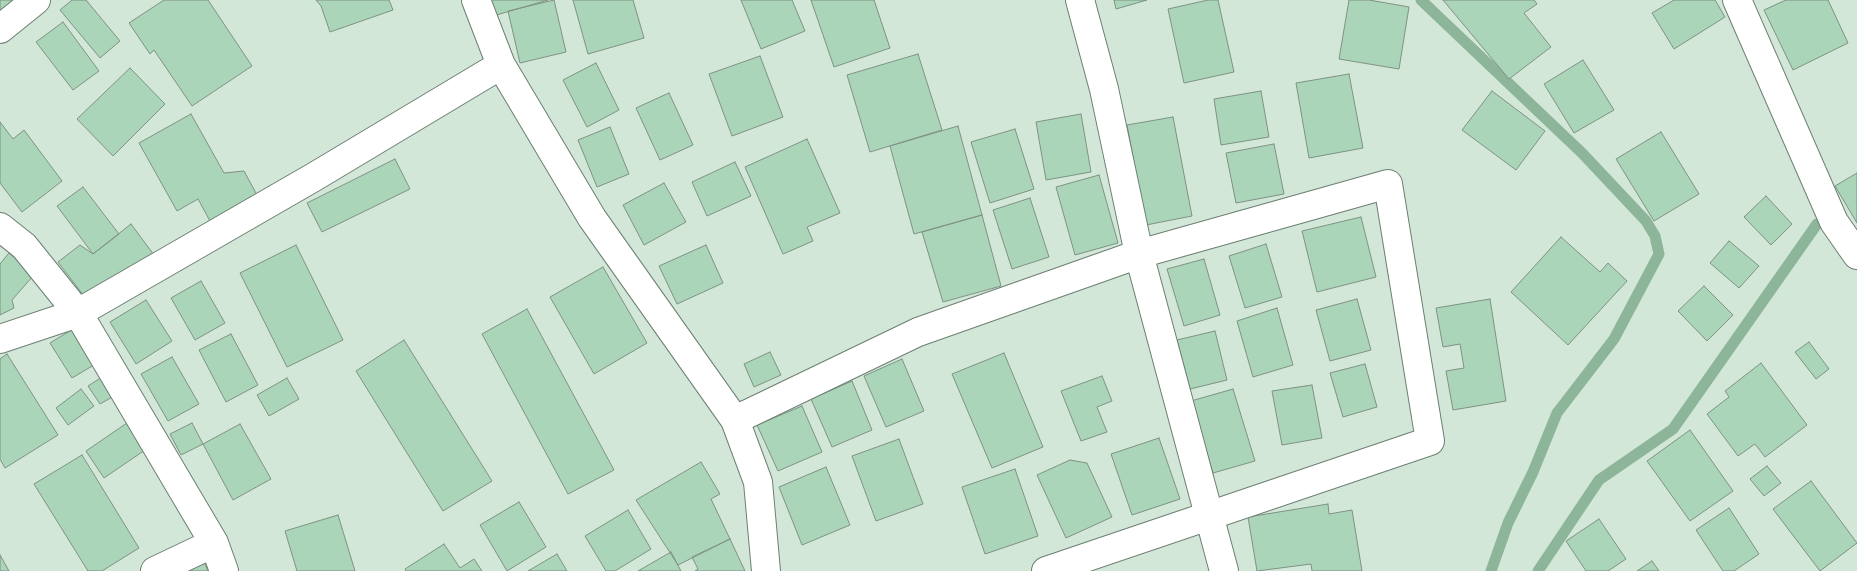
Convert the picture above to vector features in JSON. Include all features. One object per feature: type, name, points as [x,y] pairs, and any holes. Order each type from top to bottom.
[{"type":"street","points":[[0,29],[36,0]]},
{"type":"street","points":[[476,0],[501,65],[592,218],[735,420],[758,482],[766,571]]},
{"type":"street","points":[[1080,0],[1104,89],[1139,254],[1224,571]]},
{"type":"street","points":[[1737,0],[1834,222],[1857,255]]},
{"type":"street","points":[[0,339],[78,313],[314,177],[501,65]]},
{"type":"street","points":[[735,420],[918,332],[1139,254],[1388,184],[1430,441],[1208,514],[1046,571]]},
{"type":"street","points":[[0,227],[24,246],[78,313],[214,543],[224,571]]},
{"type":"street","points":[[156,571],[214,543]]},
{"type":"building","points":[[0,0],[14,0],[0,14]]},
{"type":"building","points":[[72,0],[86,0],[120,41],[100,58],[60,10]]},
{"type":"building","points":[[164,0],[208,0],[252,66],[192,106],[154,50],[150,54],[129,23]]},
{"type":"building","points":[[316,0],[389,0],[393,10],[330,32],[321,6]]},
{"type":"building","points":[[489,0],[548,0],[493,16]]},
{"type":"building","points":[[554,0],[566,52],[520,63],[508,11]]},
{"type":"building","points":[[573,0],[633,0],[644,38],[588,54]]},
{"type":"building","points":[[741,0],[792,0],[805,31],[761,49]]},
{"type":"building","points":[[811,0],[874,0],[890,48],[834,67]]},
{"type":"building","points":[[1114,0],[1147,0],[1116,9]]},
{"type":"building","points":[[1208,0],[1218,0],[1234,72],[1184,83],[1168,9]]},
{"type":"building","points":[[1349,0],[1369,0],[1409,7],[1399,69],[1339,59]]},
{"type":"building","points":[[1443,0],[1534,0],[1537,4],[1524,13],[1551,47],[1509,79]]},
{"type":"building","points":[[1674,0],[1715,0],[1725,17],[1674,49],[1652,13]]},
{"type":"building","points":[[1786,0],[1828,0],[1848,43],[1793,70],[1764,10]]},
{"type":"building","points":[[63,22],[99,71],[73,90],[36,42]]},
{"type":"building","points":[[918,54],[942,130],[870,152],[847,75]]},
{"type":"building","points":[[760,56],[783,117],[732,136],[709,74]]},
{"type":"building","points":[[1583,60],[1614,110],[1574,133],[1544,84]]},
{"type":"building","points":[[596,63],[619,110],[587,127],[563,80]]},
{"type":"building","points":[[130,68],[165,104],[113,156],[77,119]]},
{"type":"building","points":[[1349,74],[1363,148],[1309,158],[1296,83]]},
{"type":"building","points":[[1261,91],[1269,137],[1221,145],[1214,99]]},
{"type":"building","points":[[1492,91],[1545,131],[1516,170],[1462,130]]},
{"type":"building","points":[[669,93],[693,145],[660,160],[636,108]]},
{"type":"building","points":[[191,114],[224,173],[244,171],[257,195],[210,221],[198,199],[177,211],[139,143]]},
{"type":"building","points":[[1081,114],[1091,172],[1046,180],[1036,122]]},
{"type":"building","points":[[1173,117],[1192,216],[1146,225],[1127,125]]},
{"type":"building","points":[[0,122],[13,139],[24,130],[62,181],[22,212],[0,183]]},
{"type":"building","points":[[958,126],[982,215],[914,234],[890,146]]},
{"type":"building","points":[[610,127],[629,174],[597,187],[578,140]]},
{"type":"building","points":[[1015,129],[1034,189],[990,203],[971,142]]},
{"type":"building","points":[[1661,132],[1699,194],[1654,221],[1616,159]]},
{"type":"building","points":[[807,139],[840,213],[807,227],[813,241],[783,254],[745,167]]},
{"type":"building","points":[[1274,144],[1284,194],[1236,203],[1226,153]]},
{"type":"building","points":[[395,159],[410,189],[322,232],[307,203]]},
{"type":"building","points":[[735,162],[751,196],[707,216],[692,182]]},
{"type":"building","points":[[1857,173],[1857,223],[1835,186]]},
{"type":"building","points":[[1099,175],[1118,243],[1075,255],[1056,187]]},
{"type":"building","points":[[664,183],[686,222],[644,245],[623,205]]},
{"type":"building","points":[[83,187],[119,234],[93,254],[57,206]]},
{"type":"building","points":[[1766,196],[1792,224],[1771,245],[1744,217]]},
{"type":"building","points":[[1030,198],[1049,257],[1012,269],[993,210]]},
{"type":"building","points":[[982,215],[1001,286],[943,302],[922,232]]},
{"type":"building","points":[[1361,217],[1376,277],[1317,292],[1302,231]]},
{"type":"building","points":[[131,224],[154,255],[90,304],[58,262],[80,245],[93,254]]},
{"type":"building","points":[[1561,237],[1600,272],[1608,263],[1627,281],[1568,345],[1511,292]]},
{"type":"building","points":[[1729,241],[1759,266],[1739,288],[1710,263]]},
{"type":"building","points":[[1266,244],[1282,297],[1245,308],[1229,256]]},
{"type":"building","points":[[296,245],[343,340],[287,367],[240,273]]},
{"type":"building","points":[[706,245],[723,283],[677,304],[659,266]]},
{"type":"building","points":[[9,253],[34,275],[12,300],[14,308],[0,315],[0,264]]},
{"type":"building","points":[[1204,259],[1220,315],[1184,326],[1167,269]]},
{"type":"building","points":[[603,267],[647,343],[594,374],[550,297]]},
{"type":"building","points":[[201,281],[225,323],[195,340],[171,298]]},
{"type":"building","points":[[1704,286],[1733,315],[1707,341],[1678,311]]},
{"type":"building","points":[[1357,299],[1371,350],[1330,361],[1316,310]]},
{"type":"building","points":[[1490,299],[1506,401],[1453,410],[1446,371],[1464,368],[1460,344],[1443,347],[1436,308]]},
{"type":"building","points":[[146,300],[172,341],[136,364],[110,322]]},
{"type":"building","points":[[1277,308],[1293,365],[1253,377],[1237,321]]},
{"type":"building","points":[[527,309],[614,470],[568,494],[482,334]]},
{"type":"building","points":[[78,326],[99,362],[72,378],[50,343]]},
{"type":"building","points":[[1215,331],[1227,380],[1190,389],[1177,340]]},
{"type":"building","points":[[231,334],[258,385],[226,402],[199,350]]},
{"type":"building","points":[[404,340],[492,481],[443,511],[356,371]]},
{"type":"building","points":[[1809,342],[1829,369],[1816,379],[1795,352]]},
{"type":"building","points":[[770,352],[781,375],[754,387],[744,364]]},
{"type":"building","points":[[1004,353],[1043,447],[992,468],[952,374]]},
{"type":"building","points":[[7,354],[58,435],[5,468],[0,459],[0,359]]},
{"type":"building","points":[[172,357],[199,404],[168,421],[141,374]]},
{"type":"building","points":[[902,359],[924,411],[886,427],[864,376]]},
{"type":"building","points":[[1761,363],[1807,425],[1765,457],[1755,444],[1738,456],[1707,414],[1729,397],[1725,391]]},
{"type":"building","points":[[1365,364],[1377,407],[1343,417],[1330,373]]},
{"type":"building","points":[[1102,376],[1112,401],[1097,407],[1107,432],[1081,441],[1061,391]]},
{"type":"building","points":[[102,377],[114,396],[100,404],[88,386]]},
{"type":"building","points":[[287,378],[299,399],[269,416],[257,395]]},
{"type":"building","points":[[852,381],[872,430],[832,447],[811,399]]},
{"type":"building","points":[[1312,385],[1322,438],[1282,445],[1272,391]]},
{"type":"building","points":[[81,389],[94,406],[68,425],[56,408]]},
{"type":"building","points":[[1233,389],[1255,461],[1213,473],[1191,401]]},
{"type":"building","points":[[802,406],[822,452],[778,471],[757,425]]},
{"type":"building","points":[[127,423],[145,450],[104,478],[86,451]]},
{"type":"building","points":[[192,423],[203,444],[181,455],[170,434]]},
{"type":"building","points":[[240,424],[271,479],[233,500],[203,444]]},
{"type":"building","points":[[1690,430],[1733,491],[1690,521],[1647,461]]},
{"type":"building","points":[[1159,438],[1180,499],[1132,515],[1111,454]]},
{"type":"building","points":[[899,439],[923,504],[876,521],[852,456]]},
{"type":"building","points":[[82,455],[139,548],[102,571],[88,571],[34,484]]},
{"type":"building","points":[[1070,460],[1087,463],[1112,517],[1066,538],[1037,475]]},
{"type":"building","points":[[701,462],[720,494],[711,499],[730,539],[678,565],[636,500]]},
{"type":"building","points":[[1767,466],[1781,483],[1764,496],[1750,479]]},
{"type":"building","points":[[826,467],[850,525],[802,545],[779,487]]},
{"type":"building","points":[[1015,469],[1038,536],[985,554],[962,487]]},
{"type":"building","points":[[1811,481],[1857,543],[1820,571],[1773,509]]},
{"type":"building","points":[[519,502],[546,547],[507,571],[480,525]]},
{"type":"building","points":[[1328,504],[1329,514],[1352,510],[1362,571],[1312,571],[1311,564],[1257,571],[1248,517]]},
{"type":"building","points":[[1729,508],[1759,554],[1734,571],[1723,571],[1696,530]]},
{"type":"building","points":[[628,510],[651,549],[615,571],[606,571],[585,536]]},
{"type":"building","points":[[338,515],[355,571],[297,571],[285,531]]},
{"type":"building","points":[[1599,519],[1626,559],[1608,571],[1586,571],[1566,541]]},
{"type":"building","points":[[730,539],[745,571],[695,571],[698,569],[692,557]]},
{"type":"building","points":[[444,544],[460,568],[474,559],[482,571],[406,571],[405,569]]},
{"type":"building","points":[[671,552],[681,571],[638,571]]},
{"type":"building","points":[[557,554],[567,571],[528,571]]},
{"type":"building","points":[[0,555],[9,571],[0,571]]},
{"type":"building","points":[[202,557],[208,571],[171,571]]},
{"type":"building","points":[[1652,561],[1659,571],[1637,571]]},
{"type":"waterway","points":[[1421,0],[1582,153],[1646,221],[1655,236],[1659,254],[1614,339],[1557,413],[1533,472],[1508,523],[1491,571]]},
{"type":"waterway","points":[[1538,571],[1599,480],[1673,429],[1817,224]]}]
